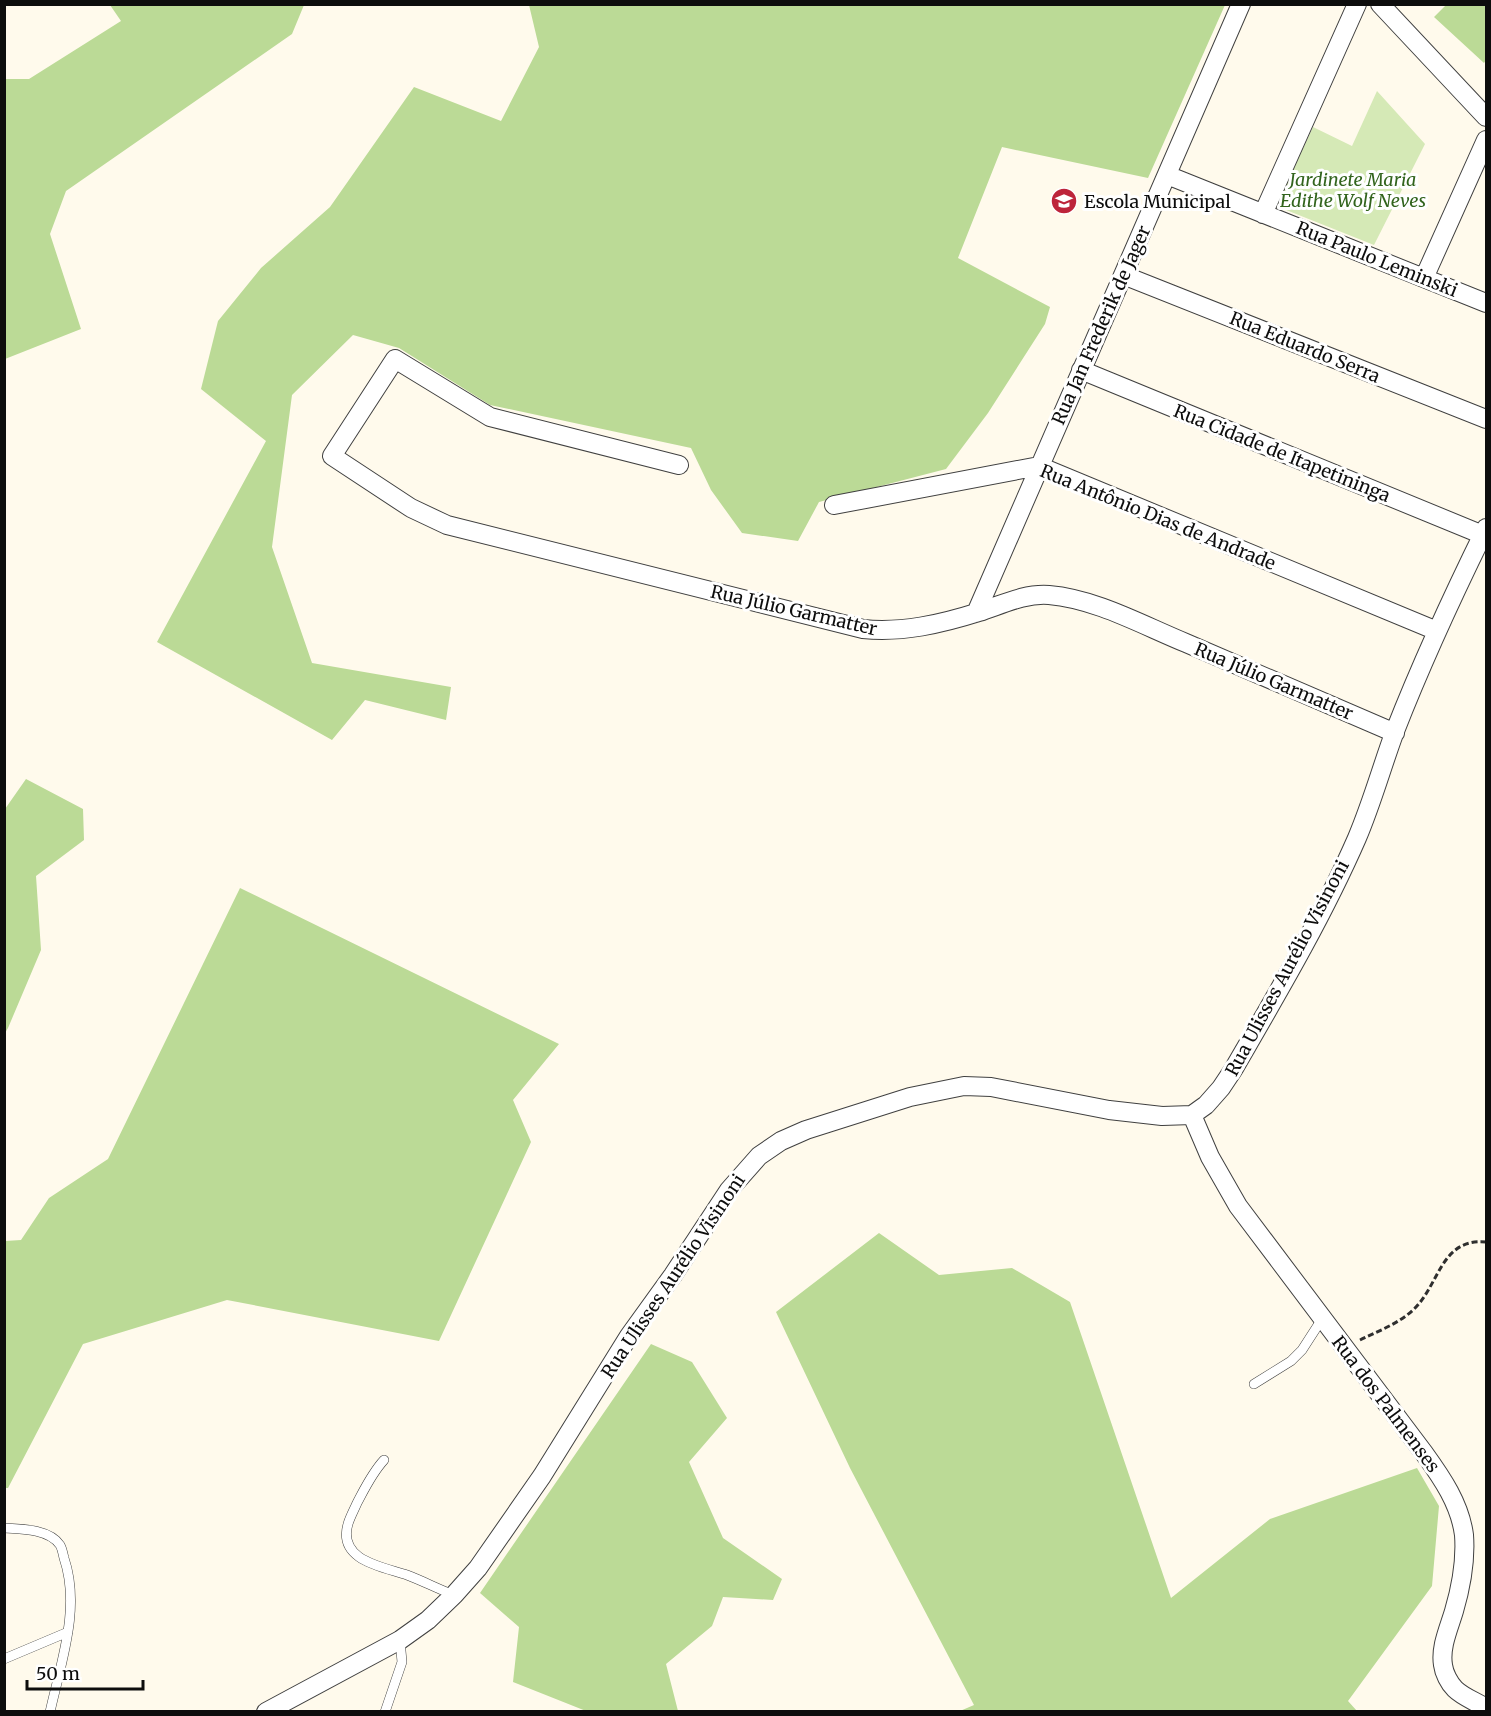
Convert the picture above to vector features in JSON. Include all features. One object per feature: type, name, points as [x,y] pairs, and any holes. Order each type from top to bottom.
[{"type":"street","name":"Rua Jan Frederik de Jager","points":[[976,613],[1241,4]]},
{"type":"street","points":[[1263,214],[1357,4]]},
{"type":"street","points":[[1380,4],[1486,117]]},
{"type":"street","points":[[1424,278],[1486,140]]},
{"type":"street","name":"Rua Paulo Leminski","points":[[1167,175],[1486,303]]},
{"type":"street","name":"Rua Eduardo Serra","points":[[1123,275],[1486,419]]},
{"type":"street","name":"Rua Júlio Garmatter","points":[[679,465],[490,417],[395,359],[332,456],[411,508],[447,525],[862,628],[884,631],[914,628],[976,613],[1022,598],[1046,594],[1072,598],[1132,620],[1395,733]]},
{"type":"street","name":"Rua Cidade de Itapetininga","points":[[1081,370],[1485,532]]},
{"type":"street","name":"Rua Antônio Dias de Andrade","points":[[834,505],[1040,466],[1437,631]]},
{"type":"street","name":"Rua Ulisses Aurélio Visinoni","points":[[266,1712],[400,1641],[428,1620],[454,1595],[478,1568],[523,1503],[623,1345],[729,1190],[759,1156],[781,1141],[806,1130],[910,1097],[964,1086],[991,1087],[1109,1110],[1162,1116],[1192,1115],[1206,1105],[1221,1088],[1307,939],[1356,839],[1395,733],[1437,631],[1485,532]]},
{"type":"street","name":"Rua dos Palmenses","points":[[1192,1115],[1210,1157],[1238,1206],[1424,1453],[1442,1478],[1455,1503],[1463,1533],[1464,1556],[1455,1608],[1443,1649],[1443,1665],[1447,1678],[1456,1690],[1486,1708]]},
{"type":"lane","points":[[1254,1384],[1291,1361],[1302,1350],[1322,1319]]},
{"type":"lane","points":[[384,1460],[366,1485],[348,1523],[346,1533],[353,1550],[362,1560],[373,1566],[405,1575],[454,1595]]},
{"type":"lane","points":[[4,1528],[48,1535],[60,1544],[68,1569],[71,1596],[68,1632],[50,1712]]},
{"type":"lane","points":[[4,1659],[68,1632]]},
{"type":"lane","points":[[385,1712],[402,1662],[400,1641]]},
{"type":"path","points":[[1343,1348],[1394,1324],[1413,1310],[1450,1253],[1473,1241],[1486,1242]]},
{"type":"green space","points":[[110,5],[304,5],[292,34],[66,191],[50,234],[81,329],[5,359],[5,79],[29,79],[121,21]]},
{"type":"green space","points":[[529,5],[1225,5],[1148,178],[1002,147],[958,258],[1050,307],[1045,324],[988,413],[946,469],[819,502],[798,541],[742,533],[711,490],[691,448],[490,405],[399,348],[353,335],[292,395],[272,547],[312,663],[451,687],[446,720],[365,700],[332,740],[157,642],[266,441],[201,389],[218,321],[261,268],[330,207],[414,87],[501,121],[539,47]]},
{"type":"green space","points":[[1446,5],[1486,5],[1486,60],[1484,63],[1434,17]]},
{"type":"green space","name":"Jardinete Maria Edithe Wolf Neves","points":[[1377,91],[1425,144],[1374,245],[1276,206],[1313,127],[1352,146]]},
{"type":"green space","points":[[26,779],[83,809],[84,840],[36,876],[41,950],[5,1033],[5,809]]},
{"type":"green space","points":[[240,888],[559,1044],[513,1100],[531,1142],[439,1341],[227,1300],[83,1344],[8,1488],[5,1488],[5,1241],[21,1240],[49,1198],[108,1159]]},
{"type":"green space","points":[[879,1233],[939,1275],[1012,1268],[1070,1302],[1171,1598],[1270,1519],[1417,1468],[1439,1506],[1432,1586],[1348,1701],[1357,1711],[960,1711],[974,1705],[850,1468],[776,1312]]},
{"type":"green space","points":[[651,1344],[692,1362],[727,1418],[689,1462],[723,1538],[782,1579],[773,1600],[723,1597],[712,1626],[666,1664],[678,1711],[586,1711],[513,1682],[519,1627],[480,1593]]},
{"type":"place","name":"Escola Municipal","points":[[1064,201]]}]
